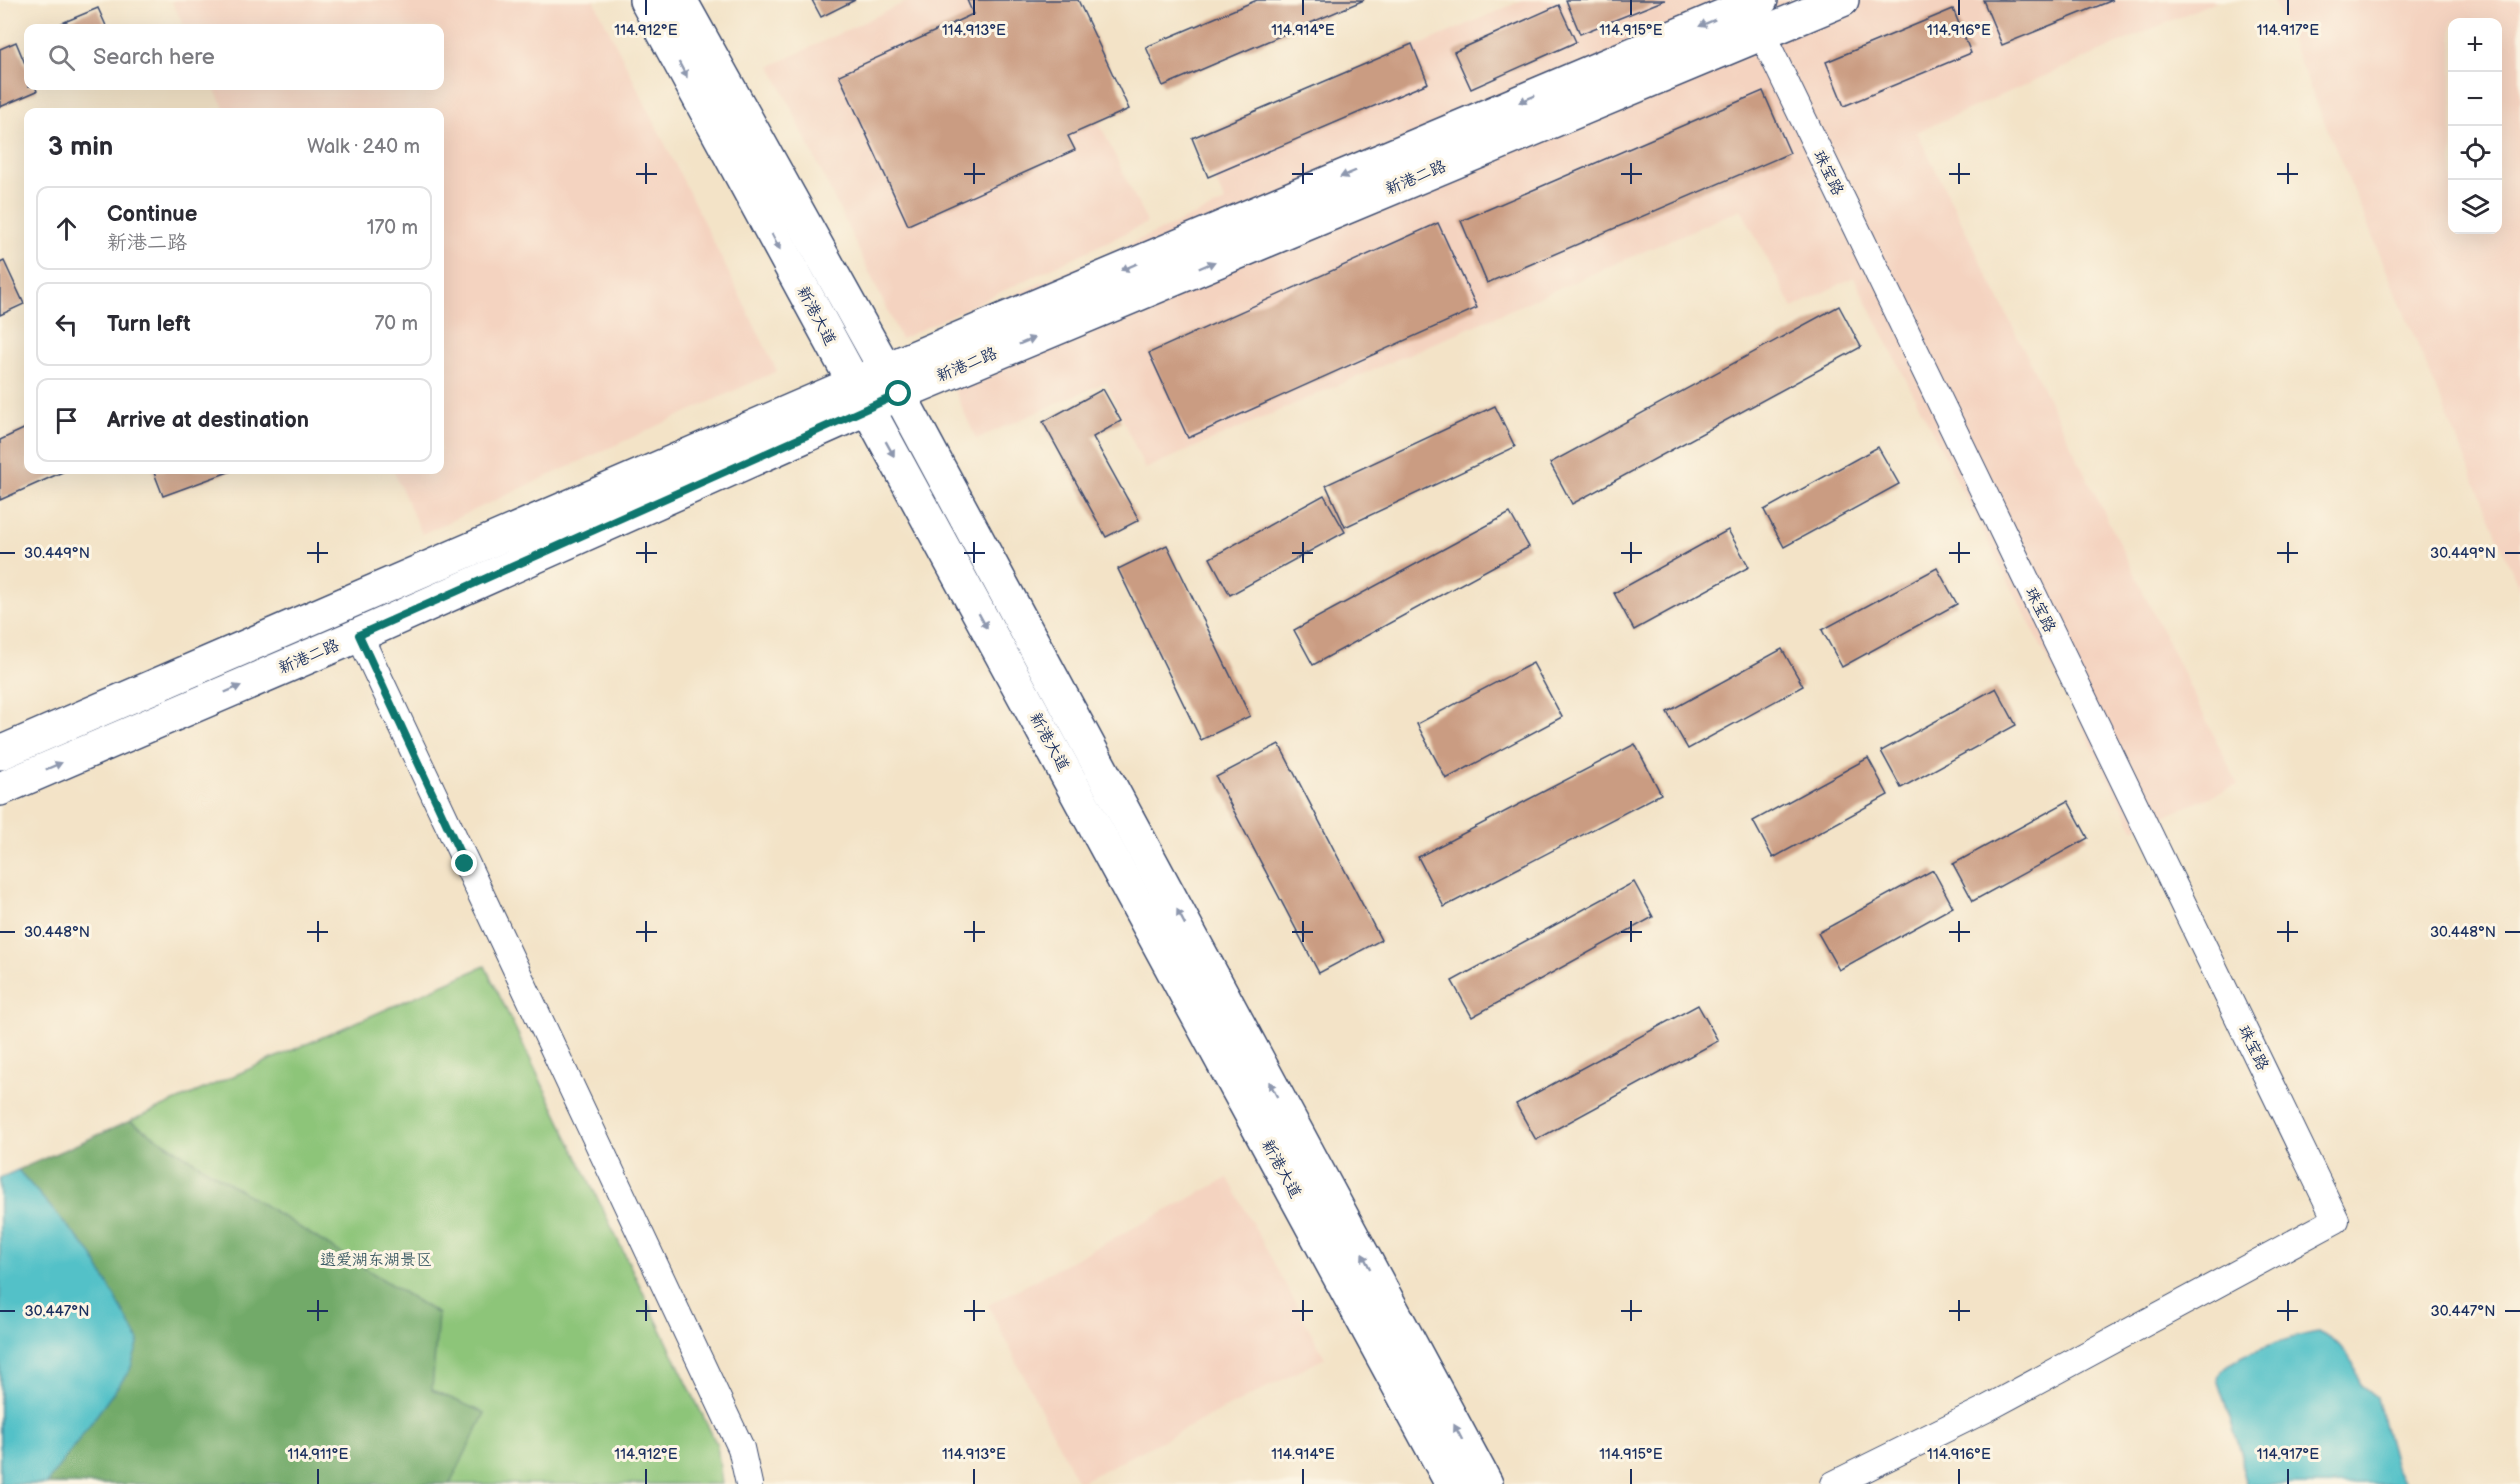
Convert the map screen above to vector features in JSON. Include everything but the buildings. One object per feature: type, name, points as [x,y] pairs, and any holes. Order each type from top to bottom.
[{"type":"main road","name":"新港大道","points":[[646,0],[1452,1484]]},
{"type":"main road","name":"新港大道","points":[[680,0],[892,382],[1486,1484]]},
{"type":"main road","name":"新港二路","points":[[0,753],[860,396],[1754,10],[1842,0]]},
{"type":"main road","name":"新港二路","points":[[0,789],[359,635],[860,396]]},
{"type":"street","name":"珠宝路","points":[[1754,10],[2336,1220],[1984,1410],[1834,1484]]},
{"type":"street","points":[[359,635],[741,1448],[749,1484]]},
{"type":"shaded area","points":[[176,0],[594,0],[777,371],[422,534],[395,474],[444,474],[444,108],[224,108],[215,90],[444,90],[444,24],[183,24],[172,2]]},
{"type":"shaded area","points":[[910,0],[1041,0],[1147,223],[901,339],[771,66]]},
{"type":"shaded area","points":[[1523,0],[2218,0],[1917,132],[2238,785],[2134,829],[1854,277],[1793,308],[1741,209],[1145,469],[1106,382],[976,439],[929,332],[1225,202],[1199,142]]},
{"type":"shaded area","points":[[2273,0],[2520,0],[2520,590],[2297,56]]},
{"type":"shaded area","points":[[1228,1178],[1325,1358],[1078,1483],[988,1305]]},
{"type":"green space","name":"遗爱湖东湖景区","points":[[485,966],[717,1445],[722,1484],[0,1484],[0,1178]]},
{"type":"green space","points":[[130,1121],[438,1314],[432,1390],[485,1413],[450,1484],[46,1484],[129,1370],[18,1170]]},
{"type":"water","points":[[18,1170],[91,1253],[139,1341],[130,1370],[46,1484],[0,1484],[0,1178]]},
{"type":"water","points":[[2319,1332],[2339,1345],[2354,1363],[2361,1386],[2376,1398],[2395,1467],[2405,1484],[2246,1484],[2242,1455],[2217,1379],[2222,1370],[2246,1355],[2278,1342]]},
{"type":"route","points":[[465,864],[359,635],[899,394]]}]
